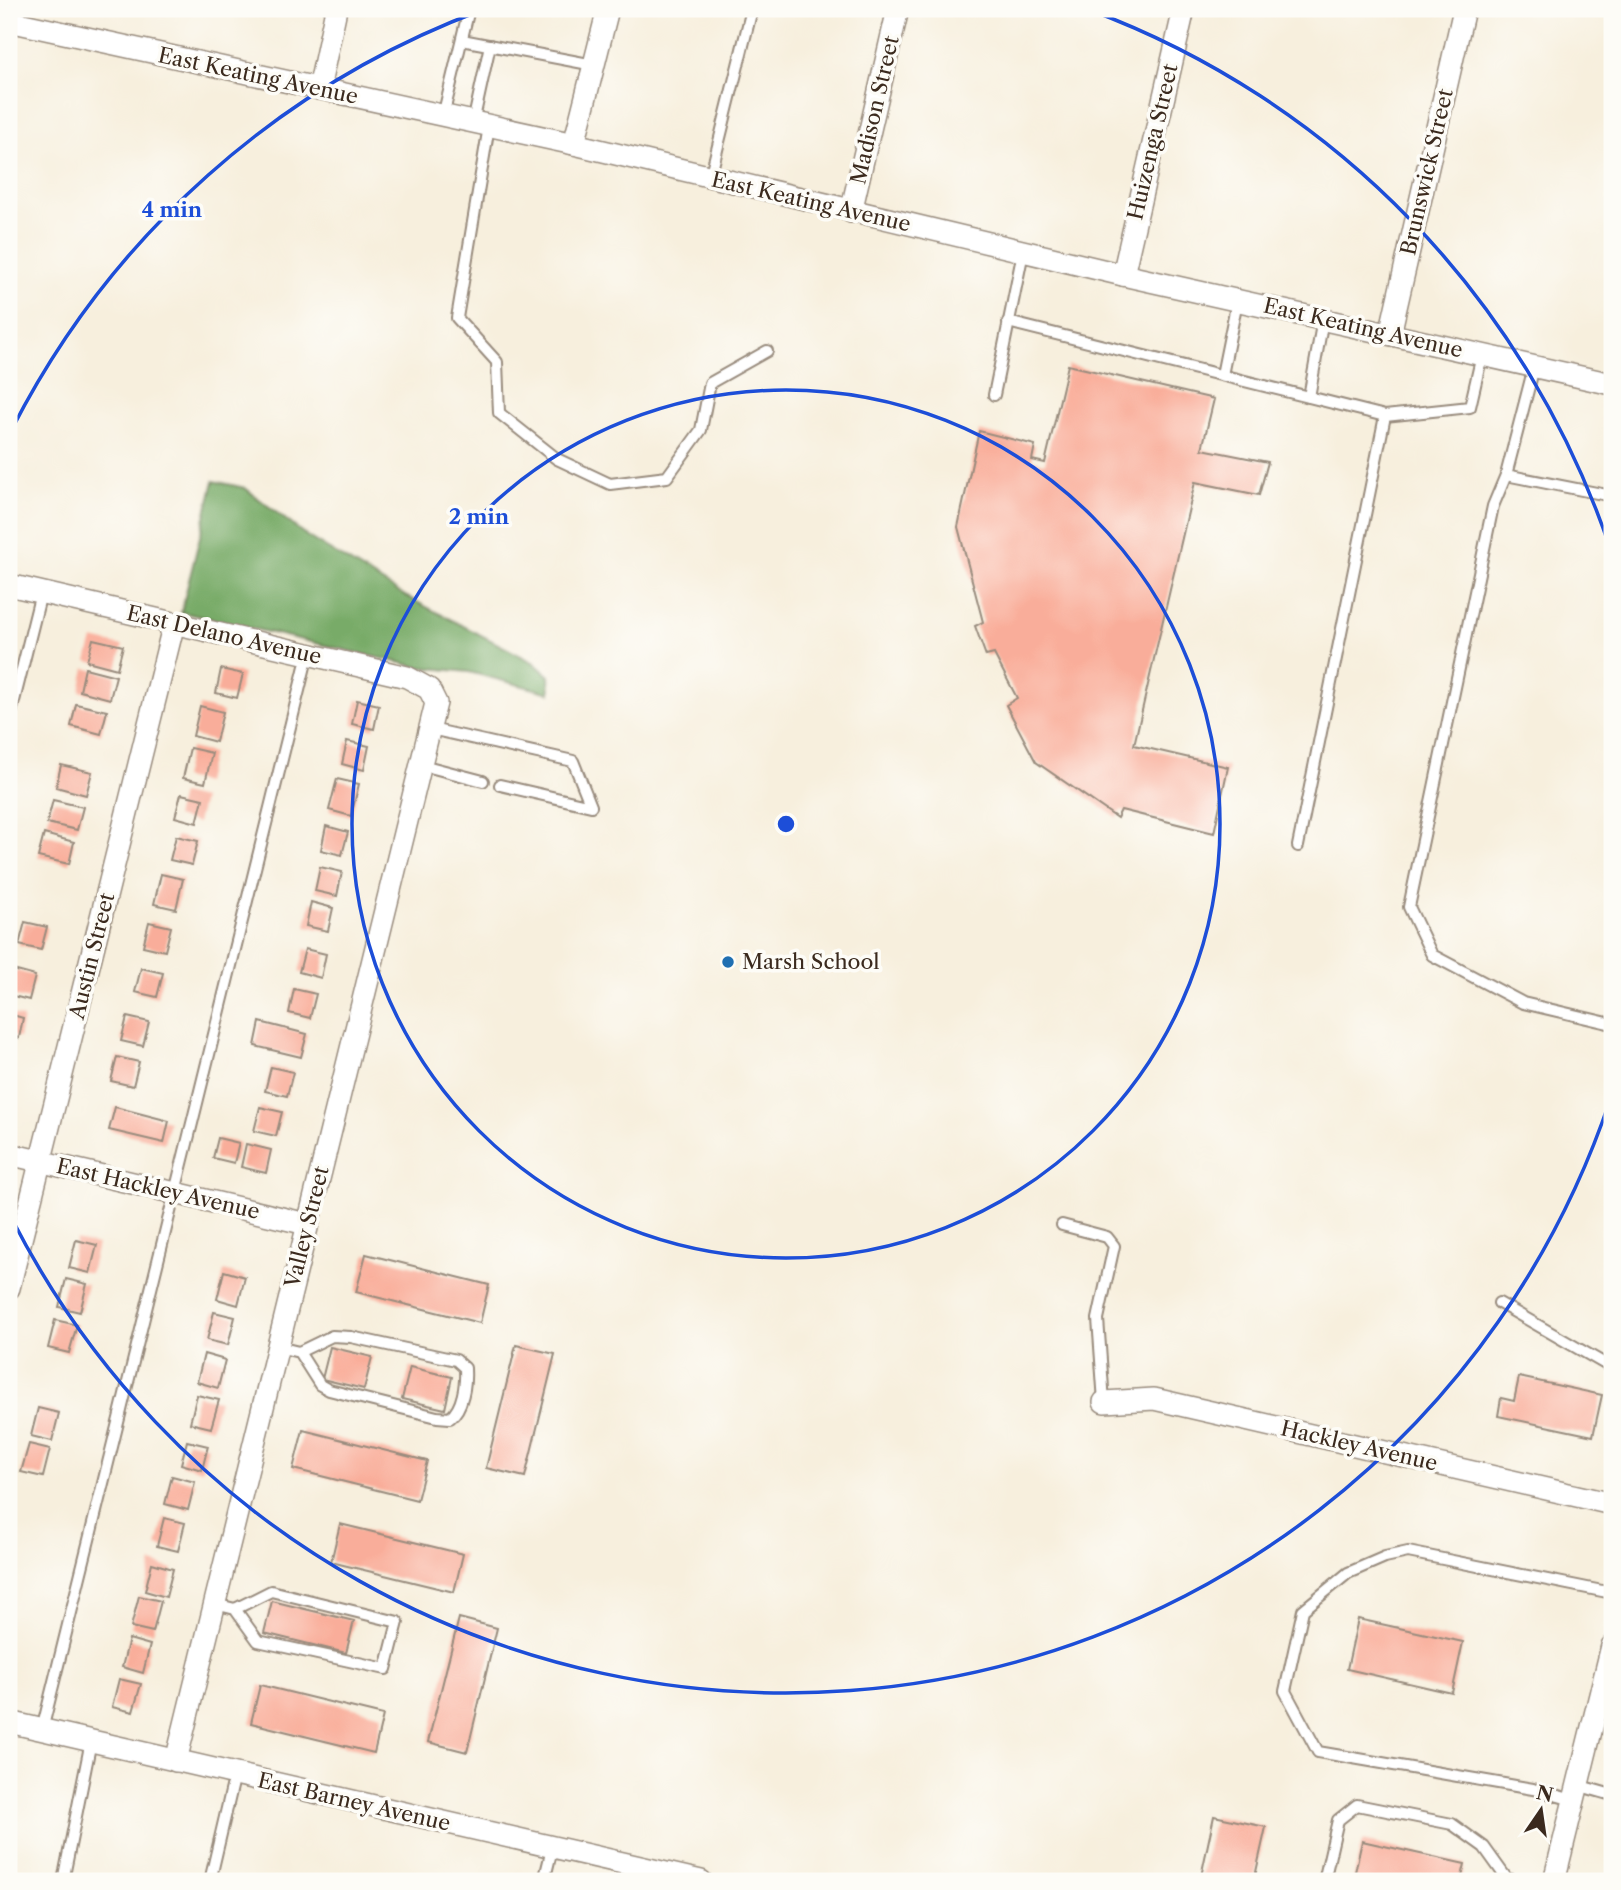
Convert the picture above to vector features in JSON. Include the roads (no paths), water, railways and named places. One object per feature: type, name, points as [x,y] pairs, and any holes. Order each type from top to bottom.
[{"type":"street","points":[[318,89],[336,9]]},
{"type":"street","points":[[575,144],[608,9]]},
{"type":"street","name":"Madison Street","points":[[851,212],[898,9]]},
{"type":"street","name":"Huizenga Street","points":[[1123,275],[1184,9]]},
{"type":"street","name":"Brunswick Street","points":[[1390,334],[1464,9]]},
{"type":"street","name":"East Keating Avenue","points":[[9,21],[48,19],[318,89],[575,144],[1023,252],[1612,384]]},
{"type":"street","name":"East Delano Avenue","points":[[9,585],[415,680],[434,694]]},
{"type":"street","name":"Austin Street","points":[[9,1288],[174,623]]},
{"type":"street","name":"Valley Street","points":[[176,1761],[225,1606],[289,1349],[307,1224],[431,729],[436,703],[434,694]]},
{"type":"street","name":"East Hackley Avenue","points":[[9,1154],[307,1224]]},
{"type":"street","name":"Hackley Avenue","points":[[1104,1402],[1154,1399],[1612,1504]]},
{"type":"street","points":[[1554,1881],[1575,1792],[1608,1679],[1612,1646]]},
{"type":"street","name":"East Barney Avenue","points":[[9,1722],[552,1849],[701,1881]]},
{"type":"lane","points":[[443,116],[469,9]]},
{"type":"lane","points":[[710,178],[752,9]]},
{"type":"lane","points":[[462,40],[594,65]]},
{"type":"lane","points":[[490,45],[457,318],[497,362],[499,413],[557,459],[610,485],[667,477],[701,430],[710,383],[767,351]]},
{"type":"lane","points":[[994,395],[1023,252]]},
{"type":"lane","points":[[1222,375],[1237,300]]},
{"type":"lane","points":[[1309,397],[1323,319]]},
{"type":"lane","points":[[1008,322],[1385,416],[1470,407],[1482,355]]},
{"type":"lane","points":[[1534,367],[1506,475],[1493,506],[1409,907],[1432,955],[1523,1003],[1612,1024]]},
{"type":"lane","points":[[1298,846],[1385,416]]},
{"type":"lane","points":[[1506,475],[1612,496]]},
{"type":"lane","points":[[9,721],[41,593]]},
{"type":"lane","points":[[42,1730],[308,654]]},
{"type":"lane","points":[[431,729],[573,761],[591,806],[500,785]]},
{"type":"lane","points":[[422,765],[483,781]]},
{"type":"lane","points":[[1062,1225],[1107,1237],[1114,1246],[1098,1319],[1104,1402]]},
{"type":"lane","points":[[1499,1303],[1612,1368]]},
{"type":"lane","points":[[332,1336],[351,1337],[456,1360],[465,1368],[466,1382],[457,1413],[450,1418],[329,1390],[320,1385],[289,1349],[332,1336]]},
{"type":"lane","points":[[1612,1593],[1408,1552],[1385,1557],[1348,1573],[1303,1610],[1284,1692],[1318,1752],[1533,1789],[1612,1795]]},
{"type":"lane","points":[[271,1591],[398,1622],[386,1670],[258,1641],[225,1606],[271,1591]]},
{"type":"lane","points":[[63,1881],[91,1741]]},
{"type":"lane","points":[[210,1881],[235,1774]]},
{"type":"lane","points":[[1324,1881],[1338,1820],[1357,1805],[1452,1824],[1484,1847],[1507,1880],[1520,1881]]},
{"type":"lane","points":[[544,1881],[552,1849]]},
{"type":"place","name":"Marsh School","points":[[728,962]]}]
